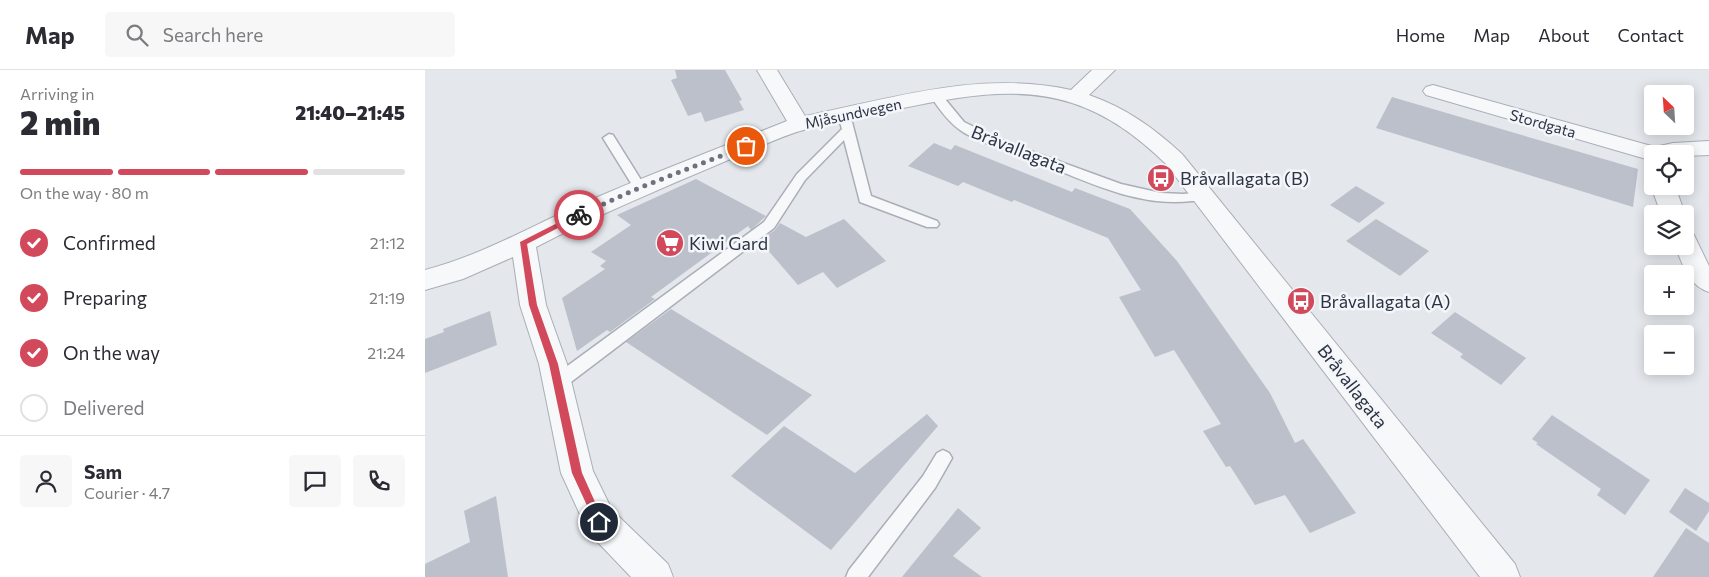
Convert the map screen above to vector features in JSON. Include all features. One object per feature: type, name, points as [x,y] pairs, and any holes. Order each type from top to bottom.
[{"type":"street","points":[[767,70],[799,124]]},
{"type":"street","points":[[1077,96],[1096,76],[1105,70]]},
{"type":"street","name":"Mjåsundvegen","points":[[425,280],[454,272],[639,188],[799,124],[846,122],[936,95],[961,90],[985,88],[1027,90],[1077,96]]},
{"type":"street","name":"Stordgata","points":[[1433,91],[1644,152]]},
{"type":"street","name":"Bråvallagata","points":[[1077,96],[1130,120],[1155,139],[1174,159],[1502,577]]},
{"type":"street","name":"Stordgata","points":[[1694,149],[1709,148]]},
{"type":"street","points":[[523,242],[533,305],[553,364],[577,473],[599,522],[641,573]]},
{"type":"street","points":[[1692,255],[1700,274],[1709,282]]},
{"type":"lane","name":"Bråvallagata","points":[[936,95],[949,114],[968,131],[1129,190],[1164,198],[1187,199],[1203,196]]},
{"type":"lane","points":[[846,122],[865,199],[932,224]]},
{"type":"lane","points":[[557,383],[769,225],[801,177],[846,122]]},
{"type":"lane","points":[[609,138],[639,188]]},
{"type":"lane","points":[[856,577],[929,482],[943,458]]},
{"type":"building","points":[[675,70],[725,70],[742,100],[739,101],[744,110],[705,122],[701,112],[688,116],[671,80],[677,78]]},
{"type":"building","points":[[1392,97],[1638,169],[1633,207],[1376,128]]},
{"type":"building","points":[[934,143],[951,150],[955,145],[1072,192],[1075,188],[1130,209],[1177,261],[1270,393],[1295,443],[1303,439],[1356,513],[1310,533],[1285,495],[1255,505],[1230,466],[1226,467],[1203,431],[1221,424],[1174,350],[1155,357],[1119,297],[1141,290],[1108,238],[1014,200],[1012,202],[963,182],[958,186],[908,166]]},
{"type":"building","points":[[696,179],[766,216],[751,230],[748,226],[651,297],[655,299],[610,332],[607,330],[577,351],[562,298],[605,269],[600,266],[606,261],[591,252],[631,225],[617,215]]},
{"type":"building","points":[[1356,186],[1385,203],[1359,223],[1330,205]]},
{"type":"building","points":[[844,219],[886,261],[837,288],[823,272],[798,285],[760,241],[775,230],[780,223],[806,237]]},
{"type":"building","points":[[1376,219],[1429,251],[1400,276],[1346,241]]},
{"type":"building","points":[[671,309],[812,395],[767,435],[626,342]]},
{"type":"building","points":[[490,311],[497,345],[425,373],[425,339],[444,332],[443,329]]},
{"type":"building","points":[[1455,312],[1526,358],[1501,385],[1460,357],[1463,354],[1431,333]]},
{"type":"building","points":[[927,414],[938,426],[831,550],[731,476],[784,426],[855,473]]},
{"type":"building","points":[[1552,415],[1650,480],[1625,515],[1597,495],[1601,489],[1536,444],[1538,443],[1532,439]]},
{"type":"building","points":[[1685,488],[1709,503],[1709,511],[1696,531],[1669,512]]},
{"type":"building","points":[[496,496],[508,577],[425,577],[425,564],[470,542],[464,511]]},
{"type":"building","points":[[958,508],[981,528],[953,556],[982,577],[902,577]]},
{"type":"building","points":[[1686,528],[1709,543],[1709,577],[1653,577]]},
{"type":"way so far","points":[[579,215],[639,188],[746,146]]},
{"type":"place","name":"Bråvallagata (B)","points":[[1161,178]]},
{"type":"place","name":"Kiwi Gard","points":[[670,243]]},
{"type":"place","name":"Bråvallagata (A)","points":[[1301,301]]},
{"type":"route","points":[[579,215],[523,242],[533,305],[553,364],[577,473],[599,522]]}]
